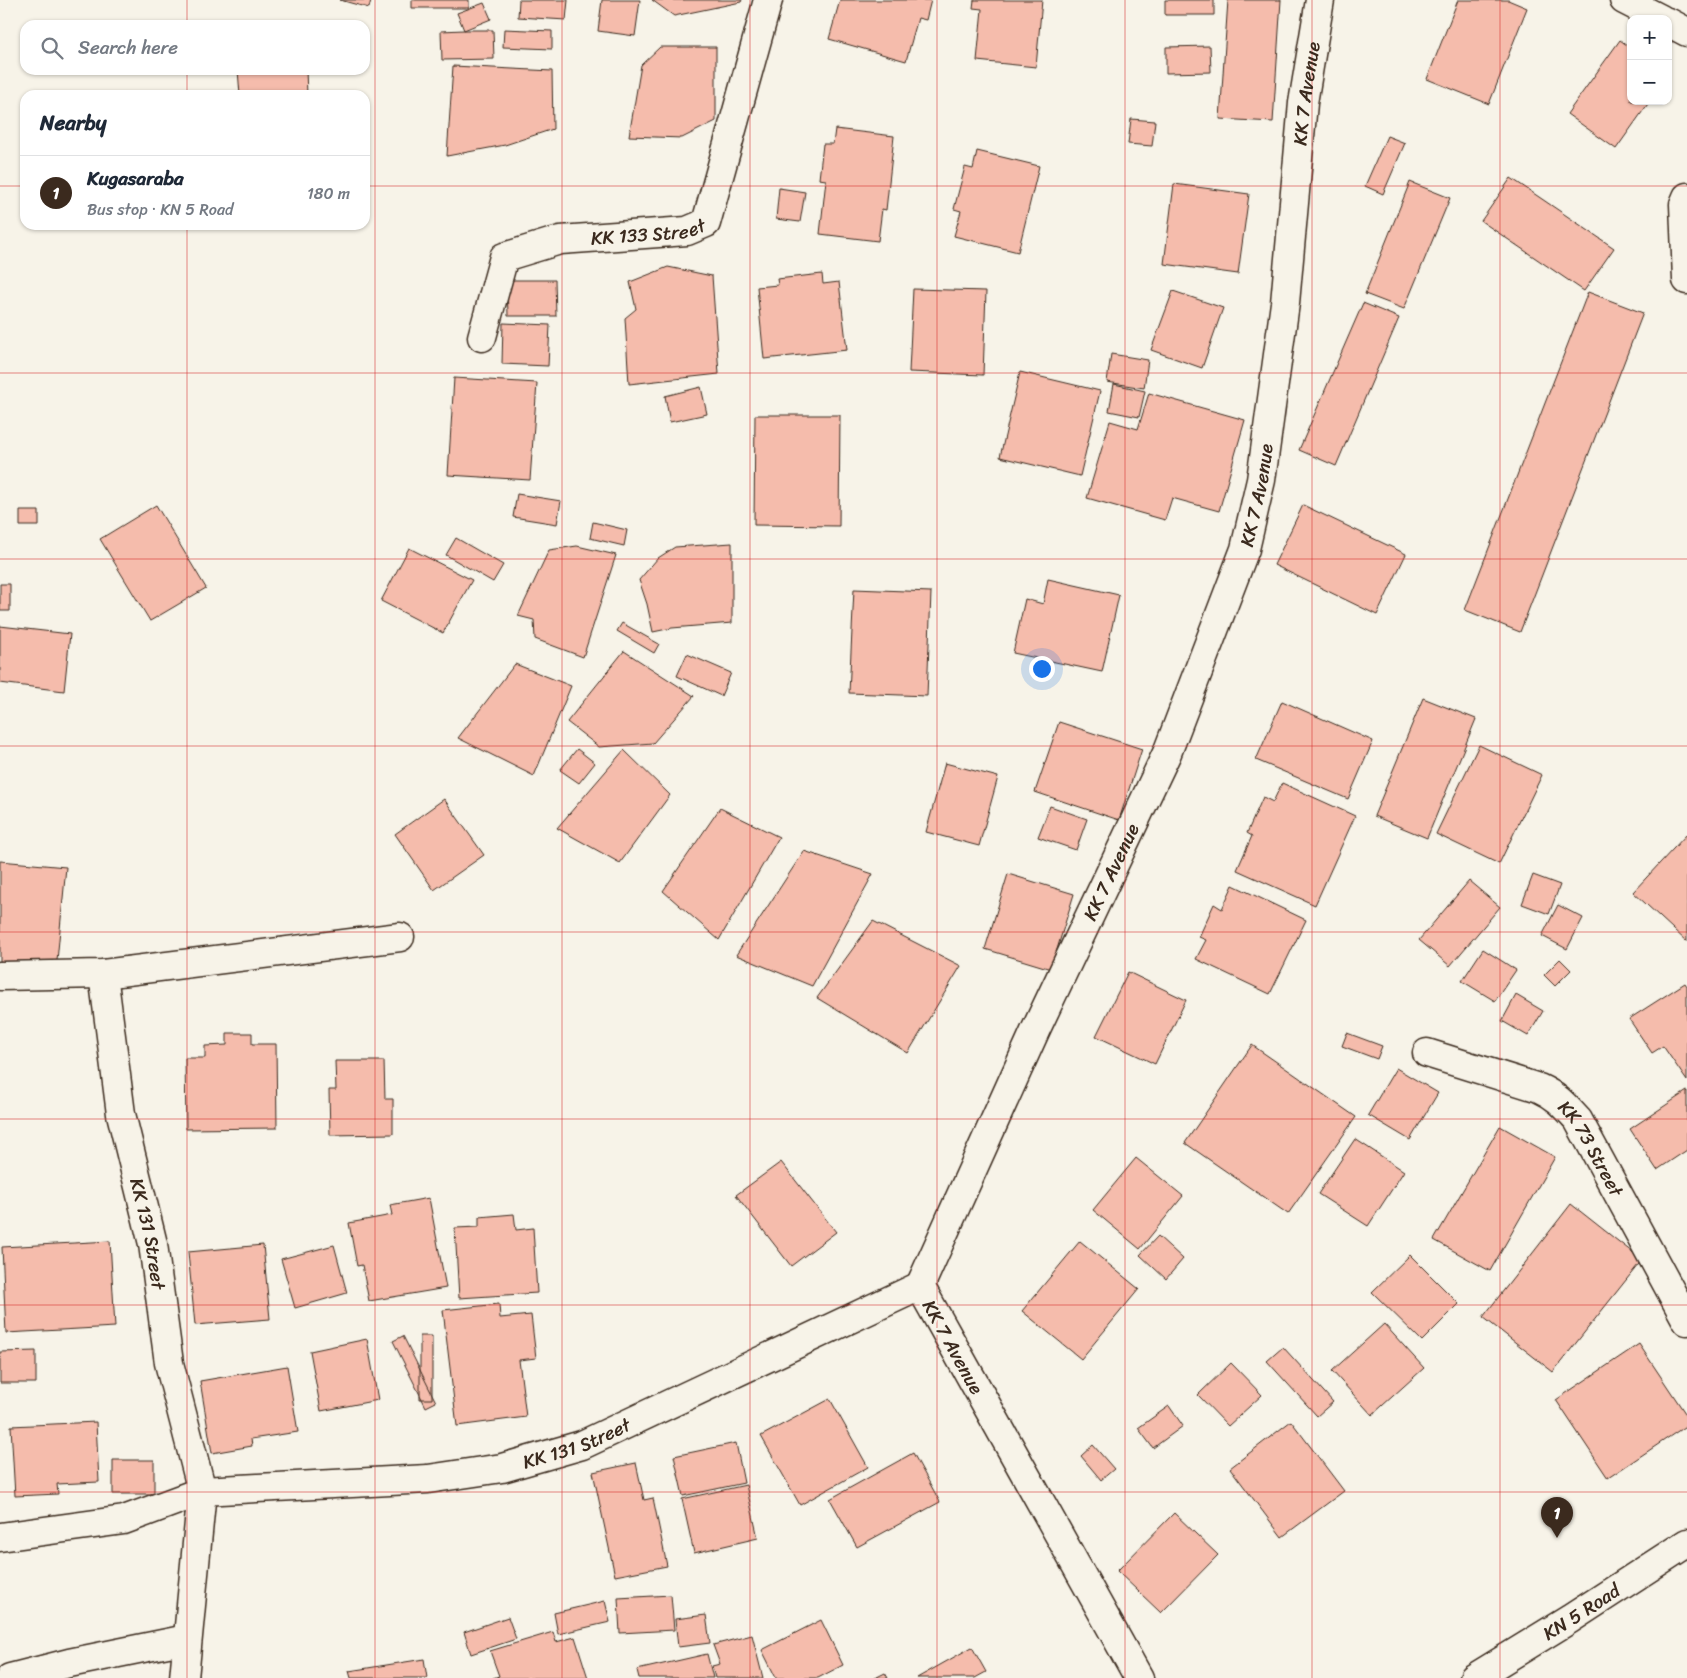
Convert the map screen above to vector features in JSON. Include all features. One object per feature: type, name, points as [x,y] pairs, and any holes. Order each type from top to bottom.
[{"type":"street","name":"KK 133 Street","points":[[482,337],[504,256],[560,240],[687,231],[706,223],[768,0]]},
{"type":"street","name":"KK 7 Avenue","points":[[1139,1678],[920,1286],[1036,1029],[1168,752],[1246,549],[1261,480],[1286,303],[1303,103],[1320,0]]},
{"type":"street","points":[[1624,0],[1653,15]]},
{"type":"street","points":[[1672,24],[1687,32]]},
{"type":"street","points":[[1687,197],[1684,204],[1687,280]]},
{"type":"street","points":[[0,976],[104,974],[400,936]]},
{"type":"street","name":"KK 131 Street","points":[[104,974],[121,1114],[153,1244],[169,1363],[202,1490],[184,1678]]},
{"type":"street","name":"KK 73 Street","points":[[1427,1053],[1539,1088],[1561,1100],[1578,1120],[1687,1321]]},
{"type":"street","name":"KK 131 Street","points":[[0,1537],[124,1520],[202,1490],[428,1479],[502,1468],[582,1445],[920,1286]]},
{"type":"street","name":"KN 5 Road","points":[[1474,1678],[1570,1619],[1687,1543]]},
{"type":"street","points":[[10,1678],[69,1663],[187,1639]]},
{"type":"building","points":[[340,0],[371,0],[369,8]]},
{"type":"building","points":[[412,0],[469,0],[469,8],[412,8]]},
{"type":"building","points":[[519,0],[568,0],[566,20],[518,17]]},
{"type":"building","points":[[602,0],[640,0],[635,36],[598,31]]},
{"type":"building","points":[[652,0],[742,0],[741,2],[674,16]]},
{"type":"building","points":[[840,0],[931,0],[926,20],[918,18],[906,61],[829,39]]},
{"type":"building","points":[[974,0],[1042,0],[1036,67],[977,61],[982,9],[973,8]]},
{"type":"building","points":[[1165,0],[1214,0],[1214,15],[1165,15]]},
{"type":"building","points":[[1228,0],[1281,0],[1273,122],[1220,119]]},
{"type":"building","points":[[1458,0],[1508,0],[1527,8],[1489,104],[1427,79]]},
{"type":"building","points":[[484,3],[491,19],[464,30],[457,13]]},
{"type":"building","points":[[504,29],[552,31],[552,49],[503,47]]},
{"type":"building","points":[[493,30],[494,59],[442,60],[441,31]]},
{"type":"building","points":[[1620,40],[1627,45],[1627,105],[1647,105],[1616,149],[1567,114]]},
{"type":"building","points":[[1210,46],[1211,72],[1166,73],[1166,47]]},
{"type":"building","points":[[660,47],[716,47],[716,121],[682,138],[629,136],[641,65]]},
{"type":"building","points":[[453,66],[552,71],[553,129],[505,145],[447,156]]},
{"type":"building","points":[[238,75],[306,75],[307,90],[240,90]]},
{"type":"building","points":[[1131,119],[1155,121],[1152,146],[1128,144]]},
{"type":"building","points":[[835,129],[894,136],[886,210],[882,209],[878,241],[820,234],[826,180],[819,179],[823,144],[833,144]]},
{"type":"building","points":[[1387,136],[1405,143],[1383,194],[1365,186]]},
{"type":"building","points":[[977,151],[1039,166],[1018,252],[954,236],[961,211],[954,209],[965,167],[973,169]]},
{"type":"building","points":[[1511,178],[1614,248],[1584,291],[1481,221]]},
{"type":"building","points":[[1410,182],[1450,198],[1404,309],[1365,294]]},
{"type":"building","points":[[1174,184],[1249,194],[1238,274],[1164,264]]},
{"type":"building","points":[[779,188],[805,192],[800,222],[776,219]]},
{"type":"building","points":[[668,267],[712,276],[719,374],[629,384],[625,318],[636,309],[630,282]]},
{"type":"building","points":[[822,274],[823,284],[839,282],[847,350],[764,359],[757,287],[778,285],[777,279]]},
{"type":"building","points":[[507,280],[555,280],[556,316],[508,316]]},
{"type":"building","points":[[913,289],[986,291],[983,375],[909,372]]},
{"type":"building","points":[[1173,291],[1223,308],[1202,368],[1151,350]]},
{"type":"building","points":[[1588,292],[1643,313],[1520,632],[1465,610]]},
{"type":"building","points":[[1363,303],[1399,318],[1336,466],[1299,450]]},
{"type":"building","points":[[503,323],[550,325],[548,366],[502,364]]},
{"type":"building","points":[[1111,354],[1148,360],[1144,388],[1107,382]]},
{"type":"building","points":[[1020,372],[1100,391],[1080,476],[1000,457]]},
{"type":"building","points":[[454,378],[537,383],[530,480],[448,475]]},
{"type":"building","points":[[1114,384],[1145,391],[1139,417],[1109,411]]},
{"type":"building","points":[[701,387],[707,414],[670,422],[665,396]]},
{"type":"building","points":[[1149,393],[1245,420],[1219,511],[1172,498],[1165,520],[1087,498],[1110,421],[1138,429]]},
{"type":"building","points":[[755,415],[840,415],[839,526],[754,525]]},
{"type":"building","points":[[517,494],[561,501],[557,524],[513,517]]},
{"type":"building","points":[[156,505],[206,588],[150,621],[100,539]]},
{"type":"building","points":[[1303,505],[1406,554],[1377,615],[1274,565]]},
{"type":"building","points":[[20,511],[39,511],[39,526],[20,526]]},
{"type":"building","points":[[593,522],[627,530],[624,546],[590,538]]},
{"type":"building","points":[[456,538],[503,565],[493,582],[446,555]]},
{"type":"building","points":[[732,543],[732,623],[672,628],[653,632],[639,580],[658,558],[675,547]]},
{"type":"building","points":[[577,546],[616,555],[583,657],[535,639],[534,620],[518,616],[549,550]]},
{"type":"building","points":[[409,548],[472,580],[443,633],[381,601]]},
{"type":"building","points":[[1048,579],[1119,595],[1102,672],[1013,653],[1025,599],[1043,604]]},
{"type":"building","points":[[0,584],[10,584],[10,611],[0,611]]},
{"type":"building","points":[[854,589],[931,592],[927,696],[849,693]]},
{"type":"building","points":[[622,623],[659,644],[654,653],[617,631]]},
{"type":"building","points":[[0,626],[70,634],[64,691],[0,683]]},
{"type":"building","points":[[624,651],[694,696],[653,743],[599,747],[567,722]]},
{"type":"building","points":[[687,654],[731,673],[721,696],[677,676]]},
{"type":"building","points":[[515,664],[571,686],[534,776],[458,738]]},
{"type":"building","points":[[1423,698],[1476,719],[1427,838],[1374,816]]},
{"type":"building","points":[[1282,701],[1373,741],[1348,799],[1256,760]]},
{"type":"building","points":[[1059,722],[1142,749],[1119,820],[1035,792]]},
{"type":"building","points":[[1479,745],[1542,775],[1499,864],[1436,834]]},
{"type":"building","points":[[577,749],[595,763],[579,783],[560,770]]},
{"type":"building","points":[[624,750],[670,795],[620,863],[557,828]]},
{"type":"building","points":[[945,763],[998,777],[979,846],[926,832]]},
{"type":"building","points":[[1282,783],[1355,816],[1315,905],[1237,870],[1252,836],[1247,833],[1263,797],[1273,802]]},
{"type":"building","points":[[444,799],[484,855],[434,890],[395,834]]},
{"type":"building","points":[[1050,806],[1087,819],[1076,850],[1038,837]]},
{"type":"building","points":[[720,808],[779,837],[719,940],[663,891]]},
{"type":"building","points":[[1687,834],[1687,942],[1633,892]]},
{"type":"building","points":[[804,851],[873,874],[812,986],[736,955]]},
{"type":"building","points":[[0,861],[66,867],[56,971],[0,966]]},
{"type":"building","points":[[1008,874],[1074,894],[1051,969],[985,949]]},
{"type":"building","points":[[1533,875],[1560,885],[1549,914],[1522,904]]},
{"type":"building","points":[[1469,881],[1500,907],[1450,966],[1419,940]]},
{"type":"building","points":[[1233,885],[1306,920],[1270,994],[1196,959],[1206,940],[1199,937],[1214,904],[1222,909]]},
{"type":"building","points":[[1558,905],[1583,918],[1567,949],[1542,936]]},
{"type":"building","points":[[873,921],[961,966],[908,1053],[817,998]]},
{"type":"building","points":[[1483,949],[1516,970],[1495,1001],[1462,981]]},
{"type":"building","points":[[1560,959],[1571,970],[1555,986],[1544,975]]},
{"type":"building","points":[[1128,972],[1186,1000],[1155,1064],[1096,1036]]},
{"type":"building","points":[[1685,983],[1687,986],[1687,1081],[1663,1046],[1652,1053],[1629,1019]]},
{"type":"building","points":[[1516,995],[1543,1011],[1528,1036],[1502,1021]]},
{"type":"building","points":[[227,1033],[252,1033],[252,1044],[276,1044],[277,1128],[186,1129],[185,1058],[205,1058],[205,1046],[227,1045]]},
{"type":"building","points":[[1347,1033],[1382,1046],[1377,1059],[1342,1046]]},
{"type":"building","points":[[1252,1045],[1356,1117],[1288,1214],[1185,1143]]},
{"type":"building","points":[[335,1061],[384,1061],[385,1099],[393,1099],[393,1134],[330,1135],[329,1090],[336,1090]]},
{"type":"building","points":[[1396,1068],[1438,1093],[1410,1140],[1368,1115]]},
{"type":"building","points":[[1687,1091],[1687,1150],[1657,1170],[1630,1129]]},
{"type":"building","points":[[1500,1126],[1555,1157],[1490,1271],[1434,1240]]},
{"type":"building","points":[[1355,1139],[1404,1171],[1368,1226],[1318,1194]]},
{"type":"building","points":[[1136,1158],[1183,1196],[1140,1249],[1093,1210]]},
{"type":"building","points":[[781,1162],[836,1232],[791,1266],[736,1195]]},
{"type":"building","points":[[429,1198],[446,1288],[369,1301],[362,1265],[357,1266],[349,1223],[392,1215],[390,1205]]},
{"type":"building","points":[[1571,1204],[1642,1260],[1553,1372],[1483,1317]]},
{"type":"building","points":[[514,1214],[516,1230],[533,1228],[537,1293],[459,1298],[455,1228],[479,1227],[479,1217]]},
{"type":"building","points":[[1158,1236],[1183,1259],[1166,1279],[1140,1255]]},
{"type":"building","points":[[110,1241],[115,1327],[6,1333],[2,1247]]},
{"type":"building","points":[[1080,1241],[1139,1289],[1081,1359],[1022,1311]]},
{"type":"building","points":[[263,1245],[270,1319],[195,1325],[188,1252]]},
{"type":"building","points":[[334,1245],[347,1293],[295,1308],[281,1259]]},
{"type":"building","points":[[1410,1255],[1459,1304],[1422,1341],[1372,1292]]},
{"type":"building","points":[[499,1304],[500,1318],[531,1315],[536,1358],[519,1360],[526,1417],[457,1426],[443,1310]]},
{"type":"building","points":[[1384,1324],[1424,1368],[1372,1415],[1332,1371]]},
{"type":"building","points":[[403,1336],[436,1402],[426,1407],[393,1341]]},
{"type":"building","points":[[420,1336],[432,1336],[432,1399],[420,1399]]},
{"type":"building","points":[[367,1339],[378,1400],[321,1411],[310,1351]]},
{"type":"building","points":[[1639,1344],[1687,1416],[1687,1425],[1608,1478],[1556,1400]]},
{"type":"building","points":[[1283,1347],[1333,1402],[1317,1416],[1267,1361]]},
{"type":"building","points":[[36,1351],[36,1383],[0,1383],[0,1352]]},
{"type":"building","points":[[1231,1363],[1262,1395],[1228,1426],[1198,1395]]},
{"type":"building","points":[[287,1366],[298,1432],[251,1439],[252,1446],[212,1453],[200,1381]]},
{"type":"building","points":[[830,1399],[868,1467],[800,1505],[761,1436]]},
{"type":"building","points":[[1169,1406],[1183,1426],[1153,1448],[1138,1428]]},
{"type":"building","points":[[1291,1421],[1344,1491],[1282,1537],[1230,1468]]},
{"type":"building","points":[[96,1422],[99,1482],[57,1484],[58,1494],[15,1496],[11,1426]]},
{"type":"building","points":[[736,1443],[744,1483],[683,1496],[674,1456]]},
{"type":"building","points":[[1093,1445],[1114,1469],[1101,1480],[1081,1456]]},
{"type":"building","points":[[913,1453],[940,1502],[857,1547],[830,1499]]},
{"type":"building","points":[[113,1460],[154,1460],[154,1494],[113,1494]]},
{"type":"building","points":[[636,1463],[644,1500],[653,1498],[667,1566],[615,1576],[593,1472]]},
{"type":"building","points":[[746,1485],[758,1538],[694,1553],[682,1499]]},
{"type":"building","points":[[1174,1513],[1218,1555],[1161,1613],[1117,1571]]},
{"type":"building","points":[[671,1595],[674,1630],[620,1633],[618,1598]]},
{"type":"building","points":[[605,1601],[610,1622],[558,1634],[554,1613]]},
{"type":"building","points":[[706,1615],[710,1643],[678,1647],[675,1619]]},
{"type":"building","points":[[508,1617],[516,1639],[471,1654],[464,1632]]},
{"type":"building","points":[[821,1620],[843,1665],[818,1678],[776,1678],[762,1650]]},
{"type":"building","points":[[553,1632],[556,1642],[575,1637],[588,1678],[493,1678],[499,1676],[490,1651]]},
{"type":"building","points":[[752,1635],[763,1678],[715,1678],[712,1666],[720,1664],[713,1645]]},
{"type":"building","points":[[972,1647],[986,1672],[975,1678],[917,1678]]},
{"type":"building","points":[[707,1654],[713,1678],[639,1678],[637,1670]]},
{"type":"building","points":[[424,1659],[427,1678],[351,1678],[349,1671]]},
{"type":"building","points":[[885,1673],[888,1678],[875,1678]]},
{"type":"place","name":"Kugasaraba","points":[[1557,1538]]}]
